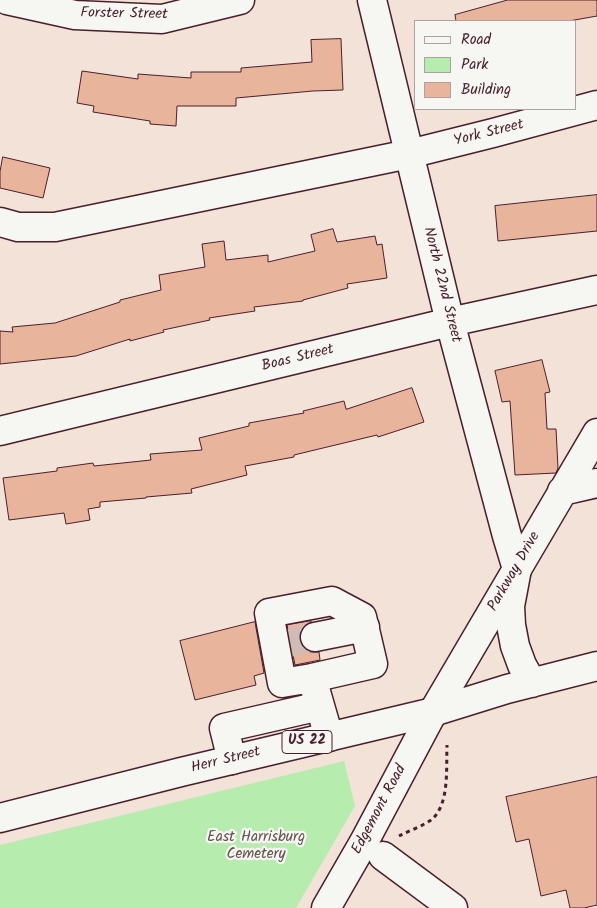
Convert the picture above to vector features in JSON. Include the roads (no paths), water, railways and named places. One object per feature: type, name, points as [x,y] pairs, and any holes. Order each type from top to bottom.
[{"type":"street","name":"Forster Street","points":[[7,0],[75,15],[162,19],[240,0]]},
{"type":"street","name":"North 22nd Street","points":[[372,0],[450,322],[517,569]]},
{"type":"street","name":"York Street","points":[[0,222],[18,226],[55,227],[409,154],[597,105]]},
{"type":"street","name":"Boas Street","points":[[0,431],[450,322],[597,290]]},
{"type":"street","name":"Parkway Drive","points":[[434,712],[597,432]]},
{"type":"street","points":[[562,491],[597,483]]},
{"type":"street","points":[[517,569],[510,606],[511,625],[515,646],[522,665],[532,683]]},
{"type":"street","points":[[332,601],[362,617],[364,627],[373,664],[282,683],[280,645],[269,613],[332,601]]},
{"type":"street","points":[[315,637],[364,627]]},
{"type":"street","name":"Herr Street","points":[[0,818],[434,712],[507,689],[597,666]]},
{"type":"street","points":[[312,678],[329,737]]},
{"type":"street","points":[[232,760],[224,728],[320,706]]},
{"type":"street","name":"Edgemont Road","points":[[326,908],[434,712]]},
{"type":"street","points":[[389,847],[454,908]]},
{"type":"tunnel","points":[[285,644],[315,637]]},
{"type":"park label","name":"East Harrisburg Cemetery","points":[[256,846]]}]
